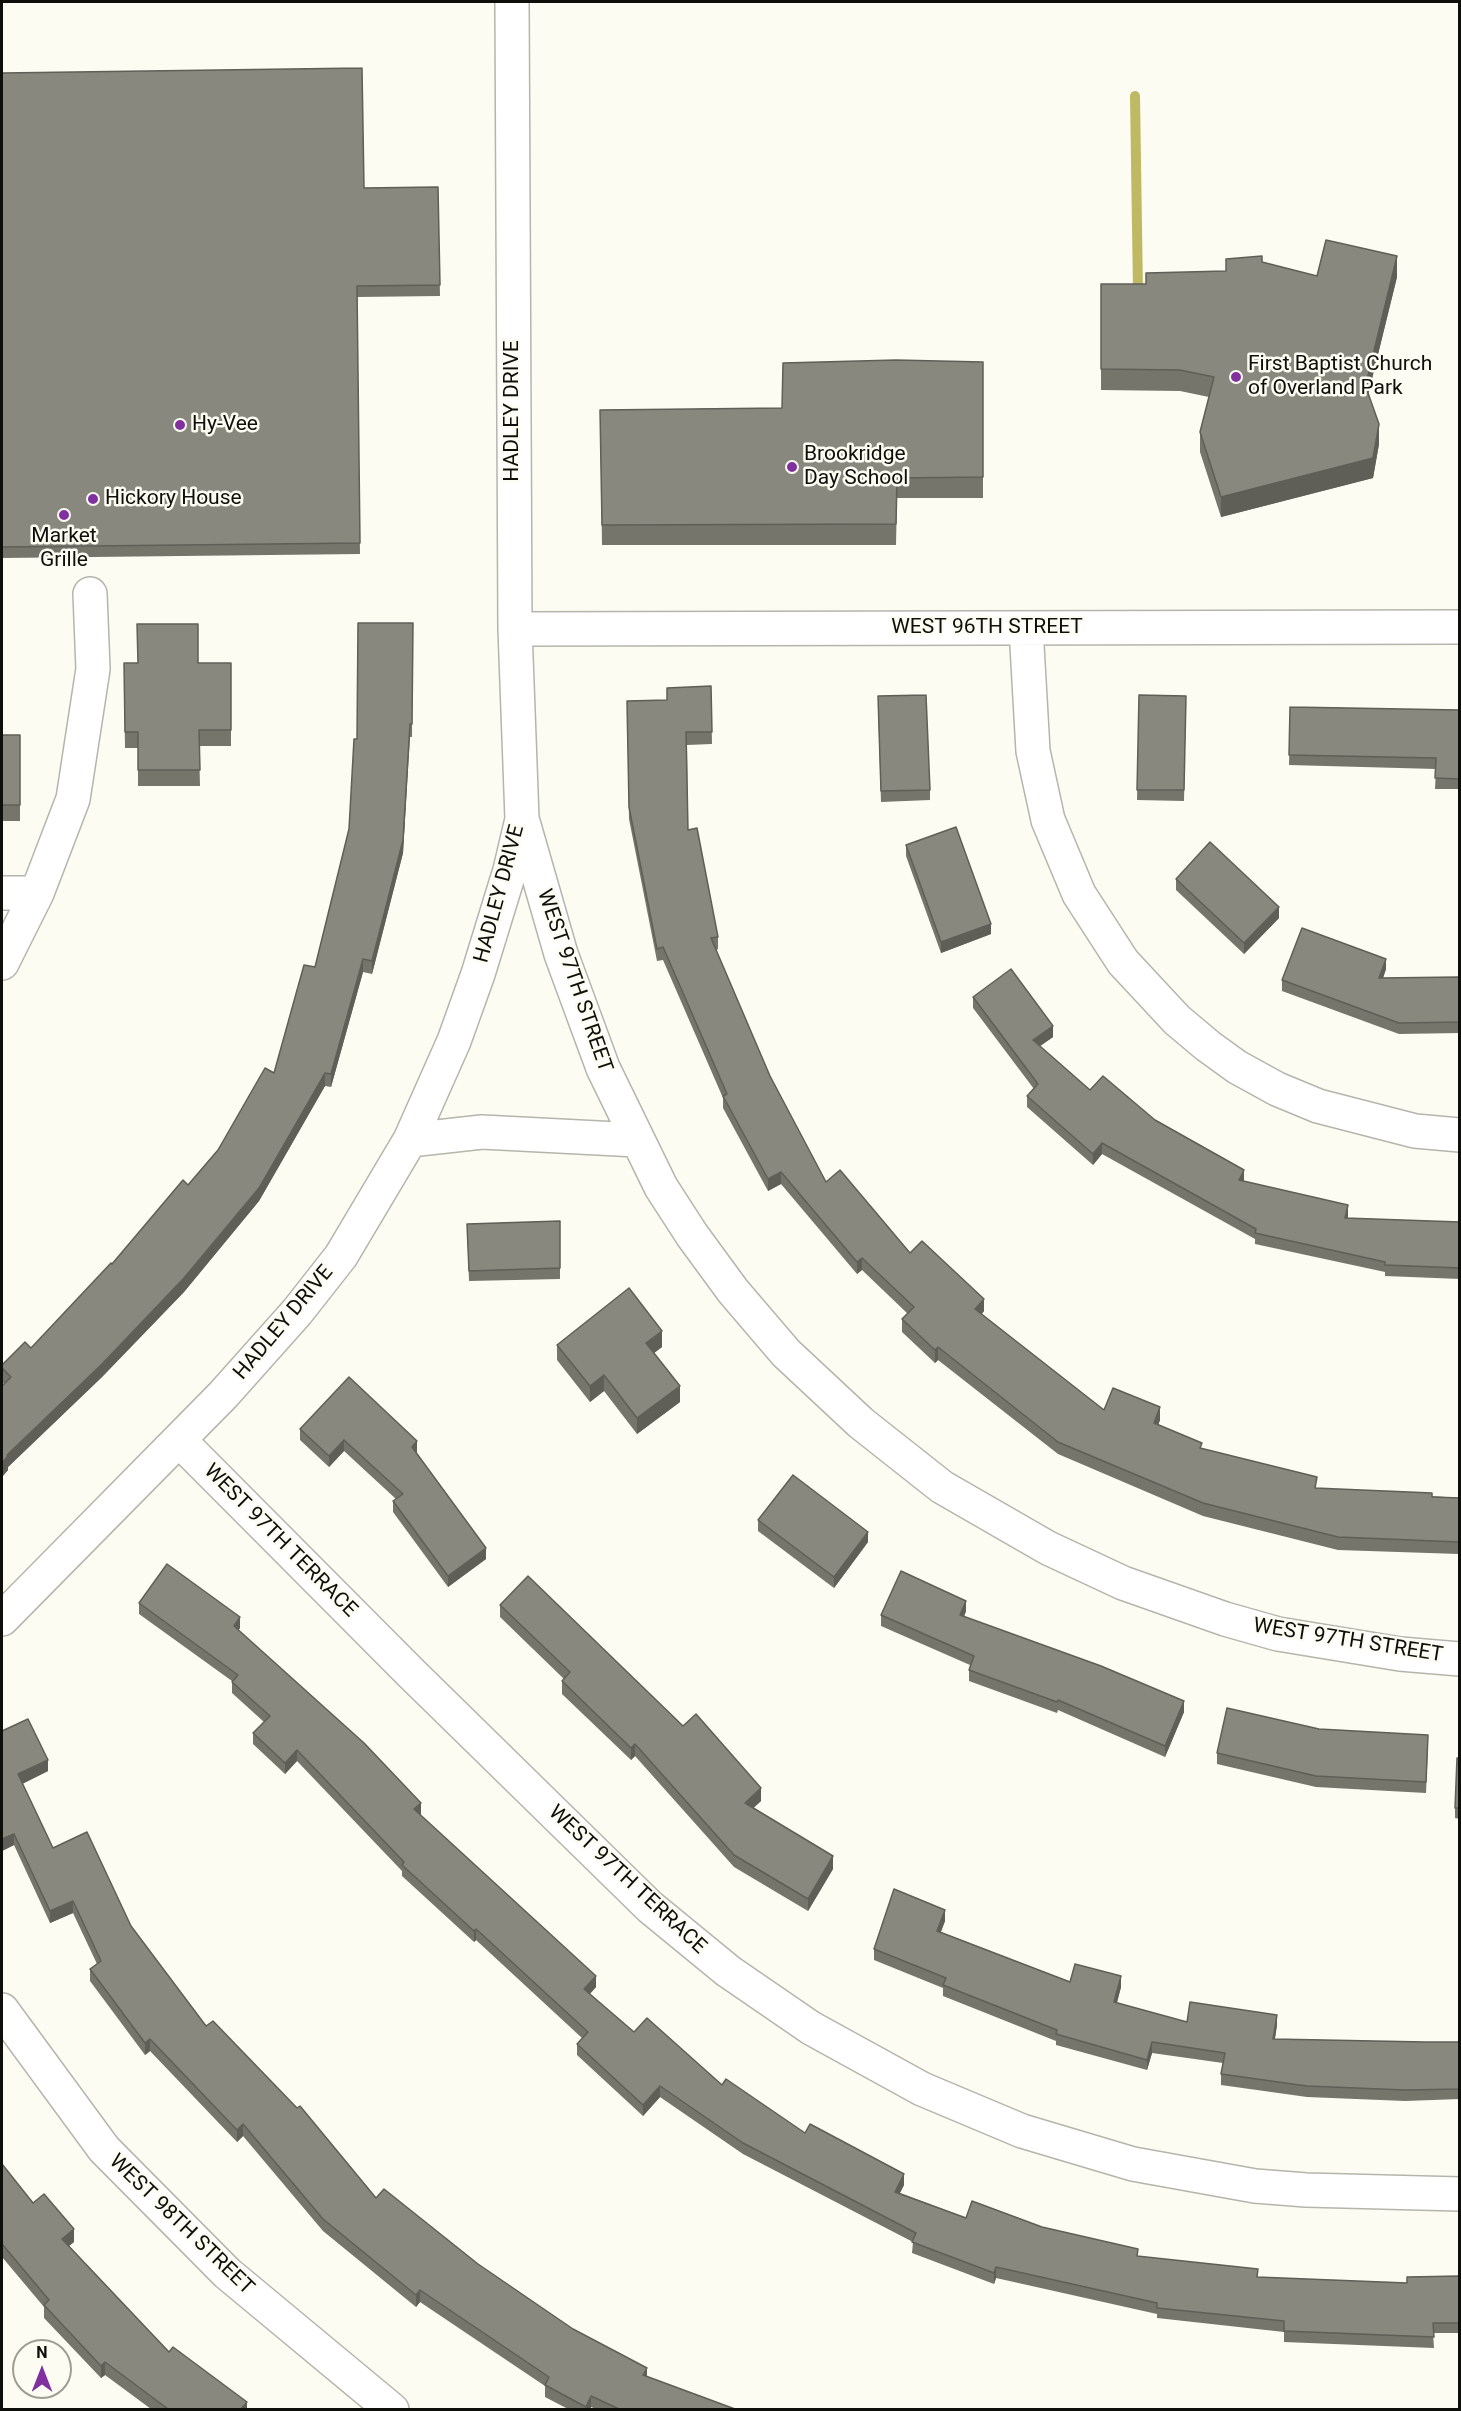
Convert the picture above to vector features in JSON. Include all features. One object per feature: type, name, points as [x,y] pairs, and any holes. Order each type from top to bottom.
[{"type":"street","name":"HADLEY DRIVE","points":[[2,1618],[179,1440],[297,1312],[341,1256],[410,1140],[454,1041],[478,974],[510,870],[522,819],[515,629],[512,2]]},
{"type":"street","points":[[2,963],[38,893],[73,799],[93,669],[90,594]]},
{"type":"street","name":"WEST 96TH STREET","points":[[515,629],[1460,627]]},
{"type":"street","points":[[1026,628],[1033,750],[1048,820],[1079,894],[1123,962],[1177,1020],[1208,1046],[1237,1067],[1277,1089],[1318,1106],[1415,1131],[1460,1135]]},
{"type":"street","name":"WEST 97TH STREET","points":[[522,819],[561,954],[603,1068],[660,1187],[733,1291],[786,1353],[861,1423],[942,1487],[1048,1548],[1123,1583],[1225,1619],[1278,1634],[1400,1654],[1460,1659]]},
{"type":"street","points":[[2,893],[38,893]]},
{"type":"street","points":[[410,1140],[482,1132],[637,1140]]},
{"type":"street","name":"WEST 97TH TERRACE","points":[[179,1440],[411,1673],[650,1907],[728,1971],[811,2028],[922,2089],[1012,2127],[1132,2164],[1255,2186],[1306,2190],[1460,2194]]},
{"type":"street","name":"WEST 98TH STREET","points":[[2,2010],[104,2149],[227,2273],[382,2406]]},
{"type":"building","name":"Hy-Vee","points":[[362,68],[364,188],[438,187],[440,285],[357,286],[360,543],[2,547],[2,73]]},
{"type":"building","name":"First Baptist Church of Overland Park","points":[[1326,240],[1397,256],[1364,392],[1368,393],[1379,424],[1373,458],[1221,497],[1200,432],[1214,377],[1180,370],[1101,369],[1101,284],[1146,284],[1146,273],[1226,271],[1226,259],[1262,256],[1262,262],[1317,276]]},
{"type":"building","name":"Brookridge Day School","points":[[896,360],[983,362],[983,477],[897,478],[896,524],[602,525],[600,410],[782,408],[783,363]]},
{"type":"building","points":[[358,623],[413,623],[412,724],[410,724],[403,840],[372,961],[363,959],[331,1074],[325,1073],[259,1188],[184,1278],[102,1364],[7,1455],[2,1463],[2,1386],[11,1377],[2,1365],[25,1342],[31,1348],[112,1264],[183,1180],[188,1185],[218,1150],[265,1068],[274,1073],[304,965],[315,967],[349,829],[354,739],[357,739]]},
{"type":"building","points":[[137,624],[198,624],[198,663],[231,663],[231,730],[199,730],[200,770],[138,770],[138,732],[125,732],[124,663],[138,663]]},
{"type":"building","points":[[711,686],[712,732],[686,732],[688,830],[697,828],[718,937],[711,938],[770,1076],[826,1182],[840,1170],[910,1253],[922,1241],[984,1299],[975,1309],[1104,1410],[1113,1388],[1160,1407],[1154,1423],[1202,1443],[1200,1448],[1317,1477],[1315,1488],[1432,1493],[1432,1497],[1460,1498],[1460,1545],[1459,1542],[1338,1537],[1203,1503],[1058,1442],[938,1347],[935,1350],[902,1319],[914,1307],[862,1258],[857,1262],[781,1172],[768,1179],[723,1096],[727,1094],[663,947],[657,949],[629,807],[627,701],[667,700],[667,688]]},
{"type":"building","points":[[926,695],[930,790],[881,791],[878,696]]},
{"type":"building","points":[[1139,695],[1186,696],[1184,790],[1137,790]]},
{"type":"building","points":[[1290,707],[1460,710],[1460,779],[1435,778],[1436,758],[1289,755]]},
{"type":"building","points":[[2,735],[20,735],[20,805],[2,805]]},
{"type":"building","points":[[956,827],[991,924],[941,942],[906,845]]},
{"type":"building","points":[[1210,842],[1279,907],[1244,943],[1176,879]]},
{"type":"building","points":[[1302,928],[1386,959],[1379,978],[1460,977],[1460,1022],[1399,1023],[1282,980]]},
{"type":"building","points":[[1011,969],[1053,1026],[1033,1040],[1090,1090],[1103,1076],[1155,1120],[1244,1170],[1239,1180],[1348,1205],[1345,1218],[1460,1222],[1460,1268],[1385,1265],[1385,1262],[1255,1233],[1256,1229],[1102,1143],[1093,1154],[1027,1096],[1038,1084],[973,997]]},
{"type":"building","points":[[560,1221],[560,1268],[469,1271],[467,1224]]},
{"type":"building","points":[[629,1288],[662,1331],[646,1343],[680,1386],[637,1418],[604,1375],[590,1386],[557,1345]]},
{"type":"building","points":[[349,1377],[417,1441],[412,1447],[486,1548],[448,1576],[393,1501],[403,1494],[344,1440],[329,1456],[300,1429]]},
{"type":"building","points":[[793,1475],[868,1532],[834,1577],[758,1520]]},
{"type":"building","points":[[167,1564],[240,1617],[234,1626],[364,1743],[421,1803],[414,1809],[596,1976],[584,1989],[634,2032],[647,2018],[722,2085],[726,2079],[805,2133],[810,2124],[904,2174],[895,2192],[966,2218],[972,2201],[1042,2227],[1138,2249],[1137,2256],[1258,2269],[1257,2277],[1407,2283],[1407,2277],[1460,2276],[1460,2323],[1433,2323],[1434,2337],[1284,2331],[1284,2321],[1157,2308],[1157,2303],[996,2267],[994,2273],[912,2242],[916,2233],[743,2143],[660,2086],[643,2105],[577,2044],[588,2032],[476,1929],[474,1931],[402,1865],[404,1862],[297,1750],[285,1763],[253,1733],[270,1716],[232,1682],[238,1675],[139,1603]]},
{"type":"building","points":[[901,1571],[966,1601],[960,1615],[1101,1666],[1184,1701],[1165,1746],[1058,1700],[1057,1702],[969,1670],[974,1656],[881,1615]]},
{"type":"building","points":[[528,1576],[683,1726],[696,1714],[761,1788],[745,1803],[833,1856],[808,1899],[734,1855],[635,1744],[631,1748],[562,1681],[570,1672],[500,1605]]},
{"type":"building","points":[[1227,1708],[1319,1729],[1428,1735],[1426,1782],[1316,1776],[1217,1753]]},
{"type":"building","points":[[28,1719],[48,1760],[18,1774],[53,1848],[87,1832],[131,1926],[206,2026],[213,2021],[297,2108],[300,2106],[376,2198],[384,2189],[478,2264],[573,2329],[647,2368],[643,2375],[735,2409],[619,2409],[591,2396],[586,2407],[545,2385],[549,2377],[420,2290],[416,2295],[323,2219],[243,2124],[237,2130],[150,2039],[145,2043],[90,1969],[101,1961],[73,1901],[50,1911],[14,1834],[2,1839],[2,1731]]},
{"type":"building","points":[[1457,1758],[1460,1758],[1460,1808],[1455,1808]]},
{"type":"building","points":[[894,1889],[945,1910],[937,1931],[1070,1982],[1075,1964],[1121,1976],[1114,2002],[1187,2022],[1190,2002],[1277,2015],[1273,2039],[1460,2042],[1460,2089],[1405,2090],[1307,2086],[1221,2074],[1225,2053],[1152,2042],[1147,2060],[1056,2034],[1057,2030],[943,1985],[946,1978],[874,1949]]},
{"type":"building","points":[[2,2164],[33,2203],[44,2194],[74,2229],[62,2239],[169,2352],[173,2347],[247,2402],[241,2409],[168,2409],[105,2362],[101,2366],[44,2305],[49,2300],[2,2244]]},
{"type":"waterway","points":[[1135,96],[1138,292]]},
{"type":"place","name":"First Baptist Church of Overland Park","points":[[1236,377]]},
{"type":"place","name":"Hy-Vee","points":[[180,425]]},
{"type":"place","name":"Brookridge Day School","points":[[792,467]]},
{"type":"place","name":"Hickory House","points":[[93,499]]},
{"type":"place","name":"Market Grille","points":[[64,515]]}]
